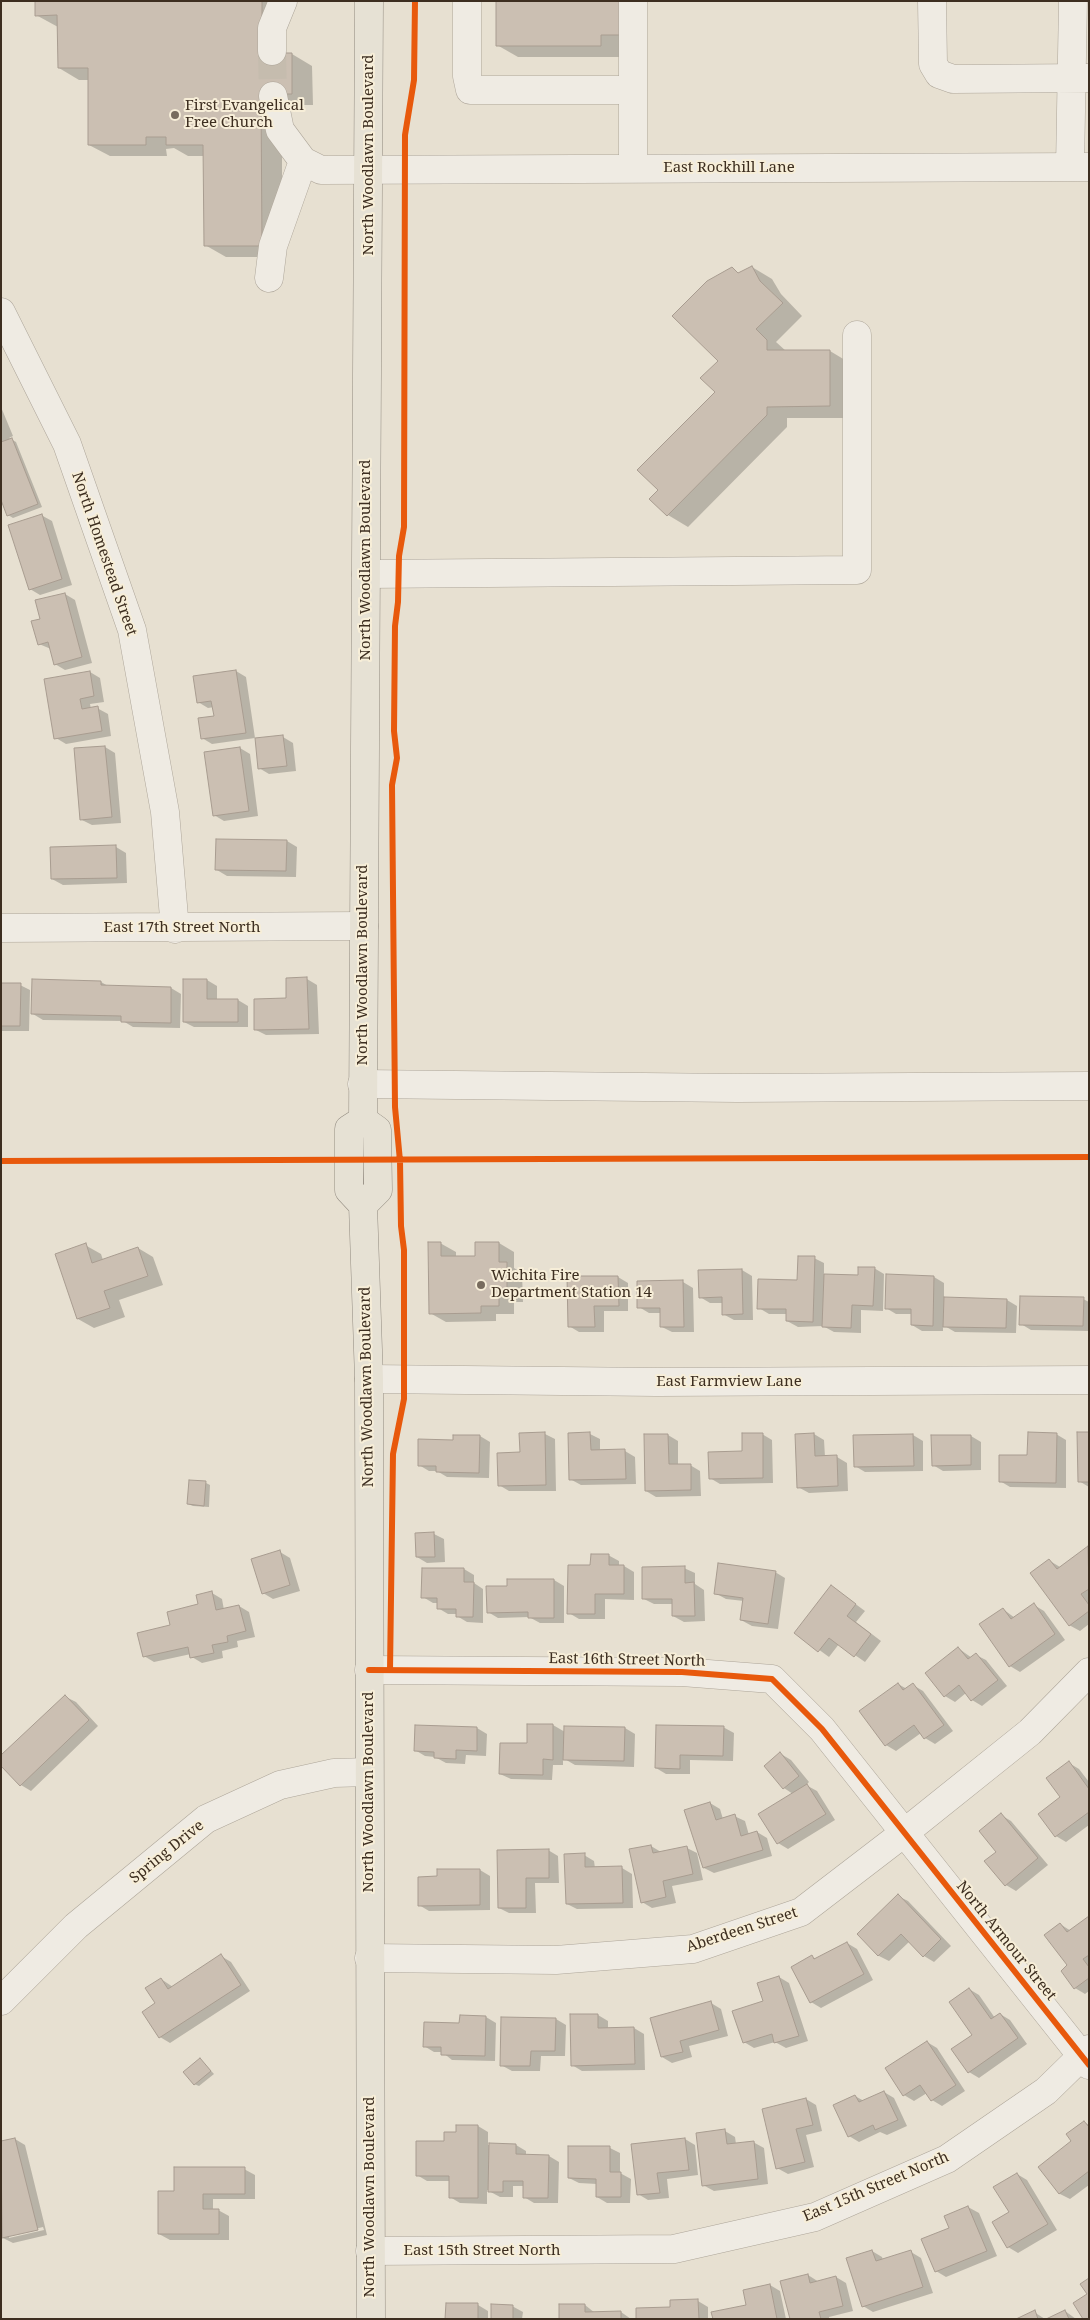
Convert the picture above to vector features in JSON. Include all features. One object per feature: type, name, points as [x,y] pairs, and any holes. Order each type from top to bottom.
[{"type":"main road","name":"North Woodlawn Boulevard","points":[[370,1],[363,1120],[349,1129],[349,1190],[363,1205],[369,1380],[371,2319]]},
{"type":"street","points":[[272,51],[272,28],[283,1]]},
{"type":"street","points":[[466,1],[467,76],[470,90],[633,90]]},
{"type":"street","points":[[633,1],[633,167]]},
{"type":"street","points":[[932,1],[933,64],[939,74],[953,79],[1080,78]]},
{"type":"street","points":[[1073,1],[1080,78],[1079,167]]},
{"type":"street","points":[[269,278],[273,246],[303,161],[280,130],[273,96]]},
{"type":"street","name":"East Rockhill Lane","points":[[303,161],[321,170],[633,167],[846,169],[1079,167]]},
{"type":"street","name":"North Homestead Street","points":[[1,312],[67,444],[132,630],[165,812],[175,929]]},
{"type":"street","points":[[366,574],[857,570],[857,335]]},
{"type":"street","name":"East 17th Street North","points":[[1,928],[175,929],[364,926]]},
{"type":"street","points":[[362,1084],[737,1088],[1089,1086]]},
{"type":"street","name":"East Farmview Lane","points":[[369,1380],[657,1382],[1089,1380]]},
{"type":"street","name":"East 16th Street North","points":[[369,1670],[682,1672],[772,1679],[822,1729],[904,1833]]},
{"type":"street","name":"Aberdeen Street","points":[[369,1958],[556,1960],[693,1949],[801,1912],[904,1833],[1030,1732],[1089,1672]]},
{"type":"street","name":"Spring Drive","points":[[1,2001],[76,1926],[206,1820],[280,1785],[334,1773],[369,1772]]},
{"type":"street","name":"North Armour Street","points":[[904,1833],[1086,2056]]},
{"type":"street","name":"East 15th Street North","points":[[370,2251],[674,2249],[815,2217],[947,2159],[1046,2091],[1086,2056]]},
{"type":"building","name":"First Evangelical Free Church","points":[[35,1],[262,1],[262,53],[292,53],[292,94],[261,94],[262,246],[204,246],[203,145],[166,145],[166,137],[146,137],[146,145],[88,145],[88,68],[58,68],[57,15],[35,16]]},
{"type":"building","points":[[496,1],[621,1],[621,35],[601,35],[601,46],[496,46]]},
{"type":"building","points":[[752,266],[760,281],[783,303],[756,329],[767,340],[767,350],[830,350],[830,406],[767,407],[767,415],[667,516],[649,499],[658,490],[637,470],[715,392],[700,378],[718,361],[672,316],[707,281],[732,267],[738,273]]},
{"type":"building","points":[[12,438],[38,504],[7,516],[1,500],[1,442]]},
{"type":"building","points":[[42,514],[62,579],[29,590],[8,525]]},
{"type":"building","points":[[65,593],[82,657],[54,665],[48,642],[38,645],[31,621],[40,619],[35,600]]},
{"type":"building","points":[[236,670],[246,733],[201,739],[198,718],[214,716],[211,701],[197,703],[193,676]]},
{"type":"building","points":[[90,671],[94,696],[80,699],[82,709],[98,706],[102,731],[54,739],[44,679]]},
{"type":"building","points":[[283,735],[287,766],[258,769],[255,738]]},
{"type":"building","points":[[105,746],[112,817],[80,820],[74,748]]},
{"type":"building","points":[[240,747],[249,811],[213,816],[204,752]]},
{"type":"building","points":[[216,839],[287,840],[286,871],[215,870]]},
{"type":"building","points":[[116,845],[117,878],[51,879],[50,847]]},
{"type":"building","points":[[307,977],[309,1029],[254,1030],[254,999],[286,998],[286,978]]},
{"type":"building","points":[[32,979],[101,981],[101,985],[171,987],[171,1023],[121,1022],[121,1016],[31,1014]]},
{"type":"building","points":[[183,979],[207,979],[207,999],[238,999],[238,1022],[183,1022]]},
{"type":"building","points":[[1,983],[21,983],[20,1026],[1,1026]]},
{"type":"building","points":[[428,1242],[441,1242],[441,1256],[475,1256],[475,1242],[499,1242],[499,1262],[507,1262],[507,1294],[499,1294],[499,1306],[481,1306],[481,1313],[429,1314]]},
{"type":"building","points":[[86,1243],[92,1263],[138,1247],[148,1276],[104,1291],[110,1308],[77,1319],[55,1254]]},
{"type":"building","points":[[798,1256],[815,1256],[813,1322],[786,1321],[786,1309],[757,1309],[758,1279],[797,1280]]},
{"type":"building","points":[[858,1267],[875,1267],[873,1306],[852,1305],[851,1328],[822,1327],[824,1274],[858,1275]]},
{"type":"building","points":[[742,1269],[743,1314],[722,1315],[722,1297],[699,1298],[698,1270]]},
{"type":"building","points":[[886,1274],[934,1276],[933,1326],[911,1325],[911,1309],[885,1309]]},
{"type":"building","points":[[567,1276],[618,1276],[619,1306],[594,1306],[595,1327],[568,1327]]},
{"type":"building","points":[[683,1280],[684,1327],[660,1327],[660,1308],[637,1308],[637,1281]]},
{"type":"building","points":[[1020,1296],[1084,1297],[1083,1326],[1019,1325]]},
{"type":"building","points":[[944,1297],[1007,1299],[1006,1328],[943,1327]]},
{"type":"building","points":[[545,1432],[546,1485],[498,1486],[497,1453],[520,1452],[519,1433]]},
{"type":"building","points":[[590,1432],[591,1450],[625,1449],[626,1479],[569,1480],[568,1433]]},
{"type":"building","points":[[1028,1432],[1057,1433],[1056,1483],[999,1482],[999,1455],[1027,1455]]},
{"type":"building","points":[[1077,1432],[1089,1432],[1089,1482],[1078,1482]]},
{"type":"building","points":[[742,1433],[763,1433],[763,1478],[709,1479],[708,1452],[742,1451]]},
{"type":"building","points":[[814,1433],[815,1456],[837,1455],[838,1486],[797,1488],[795,1434]]},
{"type":"building","points":[[644,1434],[668,1434],[669,1464],[691,1464],[691,1490],[645,1491]]},
{"type":"building","points":[[913,1434],[914,1466],[854,1467],[853,1435]]},
{"type":"building","points":[[453,1435],[480,1435],[479,1473],[436,1472],[436,1466],[418,1466],[418,1439],[453,1440]]},
{"type":"building","points":[[931,1435],[971,1435],[971,1465],[932,1466]]},
{"type":"building","points":[[189,1480],[206,1481],[204,1506],[187,1504]]},
{"type":"building","points":[[434,1532],[435,1557],[416,1557],[415,1533]]},
{"type":"building","points":[[1088,1546],[1089,1589],[1081,1594],[1089,1605],[1089,1611],[1069,1626],[1030,1573],[1049,1559],[1057,1569]]},
{"type":"building","points":[[280,1550],[290,1585],[262,1594],[251,1559]]},
{"type":"building","points":[[591,1554],[609,1554],[609,1565],[624,1565],[624,1594],[595,1594],[595,1614],[567,1614],[568,1565],[590,1565]]},
{"type":"building","points":[[718,1563],[776,1571],[768,1624],[740,1620],[743,1598],[714,1594]]},
{"type":"building","points":[[685,1566],[685,1583],[694,1582],[695,1616],[672,1616],[672,1599],[642,1599],[642,1567]]},
{"type":"building","points":[[422,1568],[464,1568],[464,1582],[474,1582],[473,1617],[456,1617],[456,1609],[437,1609],[437,1598],[421,1598]]},
{"type":"building","points":[[507,1579],[554,1579],[554,1618],[528,1618],[528,1612],[487,1613],[486,1586],[507,1586]]},
{"type":"building","points":[[831,1585],[856,1604],[847,1616],[871,1634],[854,1657],[829,1638],[818,1652],[794,1633]]},
{"type":"building","points":[[212,1591],[216,1610],[239,1605],[246,1631],[227,1636],[228,1642],[212,1645],[214,1653],[190,1658],[188,1647],[143,1657],[137,1633],[170,1625],[167,1612],[198,1604],[196,1595]]},
{"type":"building","points":[[1034,1603],[1055,1634],[1009,1667],[979,1624],[1003,1608],[1011,1619]]},
{"type":"building","points":[[958,1647],[968,1659],[976,1653],[998,1680],[971,1701],[959,1685],[944,1697],[925,1673]]},
{"type":"building","points":[[898,1683],[903,1690],[913,1683],[944,1725],[924,1739],[914,1725],[885,1746],[859,1711]]},
{"type":"building","points":[[65,1695],[89,1720],[20,1786],[1,1766],[1,1755]]},
{"type":"building","points":[[527,1724],[553,1724],[553,1760],[543,1759],[543,1775],[499,1774],[500,1743],[527,1743]]},
{"type":"building","points":[[415,1725],[477,1727],[477,1751],[456,1750],[456,1759],[434,1758],[434,1752],[414,1751]]},
{"type":"building","points":[[656,1725],[724,1726],[723,1756],[680,1755],[680,1769],[655,1768]]},
{"type":"building","points":[[564,1726],[625,1727],[624,1761],[563,1760]]},
{"type":"building","points":[[780,1752],[799,1776],[783,1789],[764,1766]]},
{"type":"building","points":[[1069,1761],[1089,1789],[1089,1812],[1055,1837],[1038,1814],[1060,1797],[1046,1778]]},
{"type":"building","points":[[807,1784],[826,1814],[777,1844],[758,1814]]},
{"type":"building","points":[[710,1802],[716,1820],[735,1814],[741,1836],[757,1831],[763,1850],[703,1868],[684,1810]]},
{"type":"building","points":[[1001,1813],[1038,1858],[1005,1886],[984,1861],[996,1852],[979,1831]]},
{"type":"building","points":[[651,1845],[653,1853],[687,1846],[693,1874],[663,1881],[666,1897],[641,1903],[629,1849]]},
{"type":"building","points":[[549,1849],[549,1878],[526,1878],[526,1908],[498,1908],[497,1850]]},
{"type":"building","points":[[585,1853],[585,1867],[622,1866],[623,1903],[566,1904],[564,1854]]},
{"type":"building","points":[[437,1869],[480,1869],[480,1905],[418,1906],[418,1877],[437,1876]]},
{"type":"building","points":[[898,1894],[941,1939],[923,1957],[901,1934],[878,1956],[857,1934]]},
{"type":"building","points":[[1089,1916],[1089,1955],[1083,1959],[1089,1967],[1089,1978],[1074,1989],[1061,1971],[1067,1965],[1044,1935],[1060,1923],[1067,1932]]},
{"type":"building","points":[[847,1942],[864,1974],[810,2003],[791,1967],[812,1955],[814,1959]]},
{"type":"building","points":[[221,1954],[241,1985],[159,2038],[142,2012],[155,2003],[145,1988],[161,1978],[168,1989]]},
{"type":"building","points":[[779,1976],[799,2036],[774,2043],[772,2034],[743,2043],[732,2011],[763,2001],[757,1983]]},
{"type":"building","points":[[969,1988],[991,2019],[1000,2013],[1018,2038],[968,2073],[951,2049],[972,2035],[949,2002]]},
{"type":"building","points":[[711,2001],[719,2030],[680,2041],[683,2052],[661,2057],[650,2018]]},
{"type":"building","points":[[570,2014],[598,2014],[598,2028],[634,2027],[635,2064],[571,2066]]},
{"type":"building","points":[[460,2015],[486,2016],[485,2056],[441,2055],[441,2047],[423,2047],[424,2022],[459,2023]]},
{"type":"building","points":[[501,2017],[556,2018],[555,2051],[531,2051],[530,2066],[500,2066]]},
{"type":"building","points":[[927,2041],[956,2085],[931,2101],[920,2085],[903,2096],[885,2068]]},
{"type":"building","points":[[200,2058],[211,2071],[194,2085],[183,2072]]},
{"type":"building","points":[[884,2091],[898,2120],[875,2130],[873,2125],[848,2137],[833,2105],[855,2095],[859,2102]]},
{"type":"building","points":[[806,2098],[813,2125],[796,2129],[805,2162],[776,2169],[762,2109]]},
{"type":"building","points":[[1084,2121],[1089,2127],[1089,2171],[1059,2194],[1038,2167],[1071,2141],[1066,2134]]},
{"type":"building","points":[[456,2125],[478,2125],[478,2198],[449,2198],[449,2176],[416,2176],[416,2141],[444,2141],[444,2132],[456,2132]]},
{"type":"building","points":[[725,2129],[727,2144],[754,2141],[758,2179],[702,2186],[696,2133]]},
{"type":"building","points":[[15,2138],[38,2230],[2,2238],[1,2141]]},
{"type":"building","points":[[685,2138],[689,2170],[657,2173],[660,2193],[637,2195],[631,2144]]},
{"type":"building","points":[[489,2143],[516,2144],[516,2154],[549,2155],[548,2198],[523,2198],[523,2181],[503,2181],[503,2192],[488,2192]]},
{"type":"building","points":[[568,2146],[610,2146],[610,2172],[621,2172],[621,2197],[596,2197],[596,2179],[568,2178]]},
{"type":"building","points":[[174,2167],[245,2167],[245,2194],[203,2194],[203,2209],[219,2209],[219,2234],[158,2234],[158,2191],[174,2191]]},
{"type":"building","points":[[1017,2173],[1048,2224],[1007,2248],[992,2222],[1009,2212],[993,2187]]},
{"type":"building","points":[[968,2206],[987,2251],[935,2272],[921,2239],[949,2228],[944,2216]]},
{"type":"building","points":[[872,2250],[876,2261],[911,2250],[923,2287],[862,2307],[846,2258]]},
{"type":"building","points":[[808,2274],[810,2283],[836,2276],[843,2306],[819,2312],[821,2319],[790,2319],[780,2281]]},
{"type":"building","points":[[1089,2278],[1089,2319],[1083,2319],[1073,2303],[1087,2294],[1080,2284]]},
{"type":"building","points":[[770,2284],[777,2319],[713,2319],[711,2312],[746,2305],[743,2290]]},
{"type":"building","points":[[698,2299],[699,2319],[636,2319],[636,2308],[670,2307],[670,2300]]},
{"type":"building","points":[[446,2303],[478,2303],[478,2319],[445,2319]]},
{"type":"building","points":[[491,2304],[513,2305],[513,2319],[491,2319]]},
{"type":"building","points":[[559,2304],[585,2304],[585,2312],[621,2311],[621,2319],[559,2319]]},
{"type":"building","points":[[1035,2310],[1038,2319],[1016,2319]]},
{"type":"building","points":[[1065,2310],[1069,2319],[1046,2319]]},
{"type":"tunnel","points":[[272,51],[273,96]]},
{"type":"cycle path","points":[[390,1670],[393,1454],[404,1399],[404,1250],[401,1226],[400,1161],[395,1107],[392,785],[397,758],[394,731],[395,626],[398,602],[399,556],[404,527],[405,135],[414,80],[415,1]]},
{"type":"cycle path","points":[[1,1161],[1089,1157]]},
{"type":"cycle path","points":[[369,1670],[682,1672],[772,1679],[822,1729],[1089,2065]]},
{"type":"place","name":"First Evangelical Free Church","points":[[175,115]]},
{"type":"place","name":"Wichita Fire Department Station 14","points":[[481,1285]]}]
